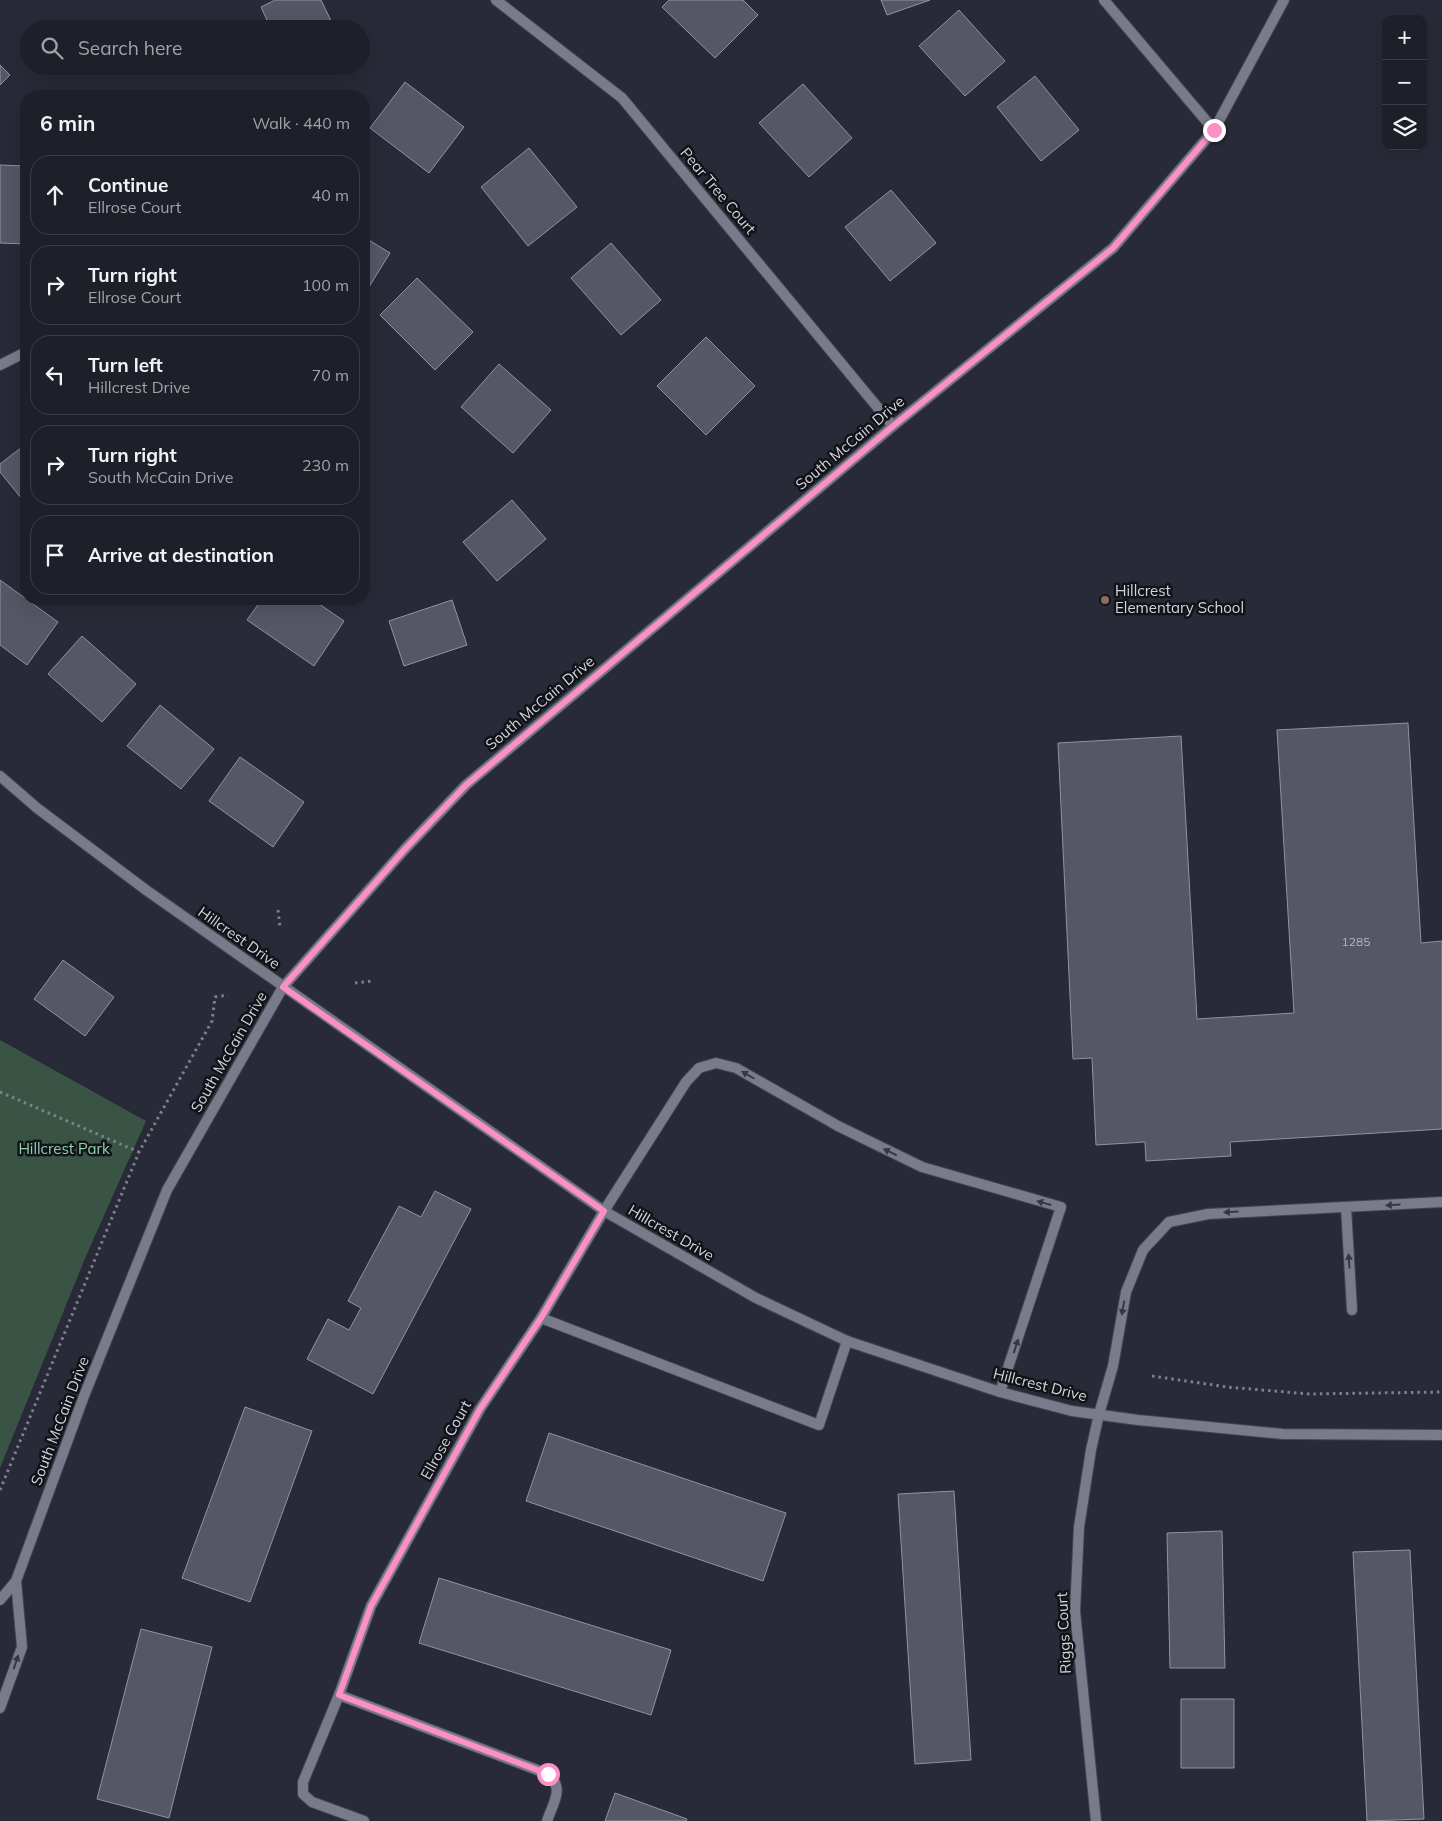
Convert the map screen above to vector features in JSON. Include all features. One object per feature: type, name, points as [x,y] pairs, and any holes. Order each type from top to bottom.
[{"type":"street","name":"Pear Tree Court","points":[[496,0],[622,98],[893,426]]},
{"type":"street","points":[[1104,0],[1214,130]]},
{"type":"street","name":"South McCain Drive","points":[[0,1600],[16,1581],[84,1396],[167,1190],[283,987],[405,849],[466,785],[893,426],[1113,248],[1214,130],[1284,0]]},
{"type":"street","points":[[0,365],[20,355]]},
{"type":"street","name":"Hillcrest Drive","points":[[0,776],[37,808],[138,884],[604,1211],[756,1298],[847,1341],[1000,1392],[1072,1411],[1138,1420],[1283,1434],[1442,1435]]},
{"type":"street","name":"Ellrose Court","points":[[364,1821],[312,1802],[303,1794],[303,1782],[339,1695],[371,1606],[480,1409],[541,1318],[604,1211],[686,1082],[699,1068],[716,1063],[736,1068],[838,1126],[922,1167],[1060,1208],[1000,1392]]},
{"type":"street","name":"Riggs Court","points":[[1096,1821],[1075,1611],[1080,1527],[1091,1450],[1113,1366],[1126,1292],[1143,1250],[1169,1222],[1208,1214],[1442,1202]]},
{"type":"street","points":[[1346,1207],[1352,1310]]},
{"type":"street","points":[[541,1318],[819,1425],[847,1341]]},
{"type":"street","name":"South McCain Drive","points":[[0,1708],[22,1647],[16,1581]]},
{"type":"street","points":[[339,1695],[548,1774],[556,1781],[558,1790],[547,1821]]},
{"type":"path","points":[[278,910],[280,927]]},
{"type":"path","points":[[355,983],[373,981]]},
{"type":"path","points":[[0,1490],[139,1152],[212,1021],[215,997],[228,994]]},
{"type":"path","points":[[0,1092],[139,1152]]},
{"type":"path","points":[[1152,1376],[1227,1387],[1309,1394],[1442,1392]]},
{"type":"green space","name":"Hillcrest Park","points":[[0,1040],[146,1121],[86,1256],[0,1468]]},
{"type":"building","points":[[275,0],[321,0],[331,20],[267,20],[261,7]]},
{"type":"building","points":[[669,0],[743,0],[758,15],[715,58],[662,7]]},
{"type":"building","points":[[881,0],[930,0],[887,15]]},
{"type":"building","points":[[959,10],[1005,61],[965,96],[919,46]]},
{"type":"building","points":[[0,65],[10,75],[0,85]]},
{"type":"building","points":[[1035,76],[1079,130],[1041,161],[997,107]]},
{"type":"building","points":[[405,82],[464,127],[429,173],[370,128]]},
{"type":"building","points":[[803,84],[852,138],[809,177],[759,123]]},
{"type":"building","points":[[529,148],[577,207],[528,246],[481,187]]},
{"type":"building","points":[[0,165],[20,166],[20,244],[0,243]]},
{"type":"building","points":[[891,190],[936,243],[890,281],[845,227]]},
{"type":"building","points":[[370,241],[390,253],[370,285]]},
{"type":"building","points":[[611,243],[661,300],[621,335],[571,278]]},
{"type":"building","points":[[417,278],[473,332],[435,370],[380,315]]},
{"type":"building","points":[[706,337],[755,386],[706,435],[657,386]]},
{"type":"building","points":[[499,364],[551,410],[513,453],[461,407]]},
{"type":"building","points":[[20,449],[20,497],[0,472],[0,464]]},
{"type":"building","points":[[512,500],[546,539],[497,581],[463,542]]},
{"type":"building","points":[[0,580],[20,594],[20,605],[35,605],[58,622],[27,665],[0,645]]},
{"type":"building","points":[[452,600],[467,645],[404,666],[389,621]]},
{"type":"building","points":[[258,605],[321,605],[344,621],[314,666],[247,620]]},
{"type":"building","points":[[82,636],[136,684],[102,722],[48,674]]},
{"type":"building","points":[[160,705],[214,749],[181,789],[127,746]]},
{"type":"building","points":[[1408,723],[1421,943],[1442,941],[1442,1129],[1230,1142],[1231,1156],[1146,1161],[1145,1142],[1096,1145],[1092,1058],[1073,1059],[1058,743],[1181,736],[1197,1019],[1294,1013],[1277,730]]},
{"type":"building","points":[[240,757],[304,802],[273,847],[209,801]]},
{"type":"building","points":[[63,960],[114,997],[85,1036],[34,999]]},
{"type":"building","points":[[435,1191],[471,1209],[373,1394],[307,1359],[328,1319],[349,1330],[361,1308],[348,1301],[399,1206],[421,1217]]},
{"type":"building","points":[[245,1407],[312,1431],[250,1602],[182,1578]]},
{"type":"building","points":[[549,1433],[786,1513],[763,1581],[526,1501]]},
{"type":"building","points":[[954,1491],[971,1760],[915,1764],[898,1494]]},
{"type":"building","points":[[1222,1531],[1225,1668],[1170,1668],[1167,1533]]},
{"type":"building","points":[[1410,1550],[1424,1819],[1367,1821],[1353,1552]]},
{"type":"building","points":[[439,1578],[671,1650],[651,1715],[419,1643]]},
{"type":"building","points":[[141,1629],[212,1647],[169,1818],[97,1799]]},
{"type":"building","points":[[1181,1699],[1234,1699],[1234,1768],[1181,1768]]},
{"type":"building","points":[[615,1793],[687,1819],[686,1821],[605,1821]]},
{"type":"place","name":"Hillcrest Elementary School","points":[[1105,600]]},
{"type":"route","points":[[548,1774],[339,1695],[371,1606],[480,1409],[541,1318],[604,1211],[283,987],[405,849],[466,785],[893,426],[1113,248],[1214,130]]}]
